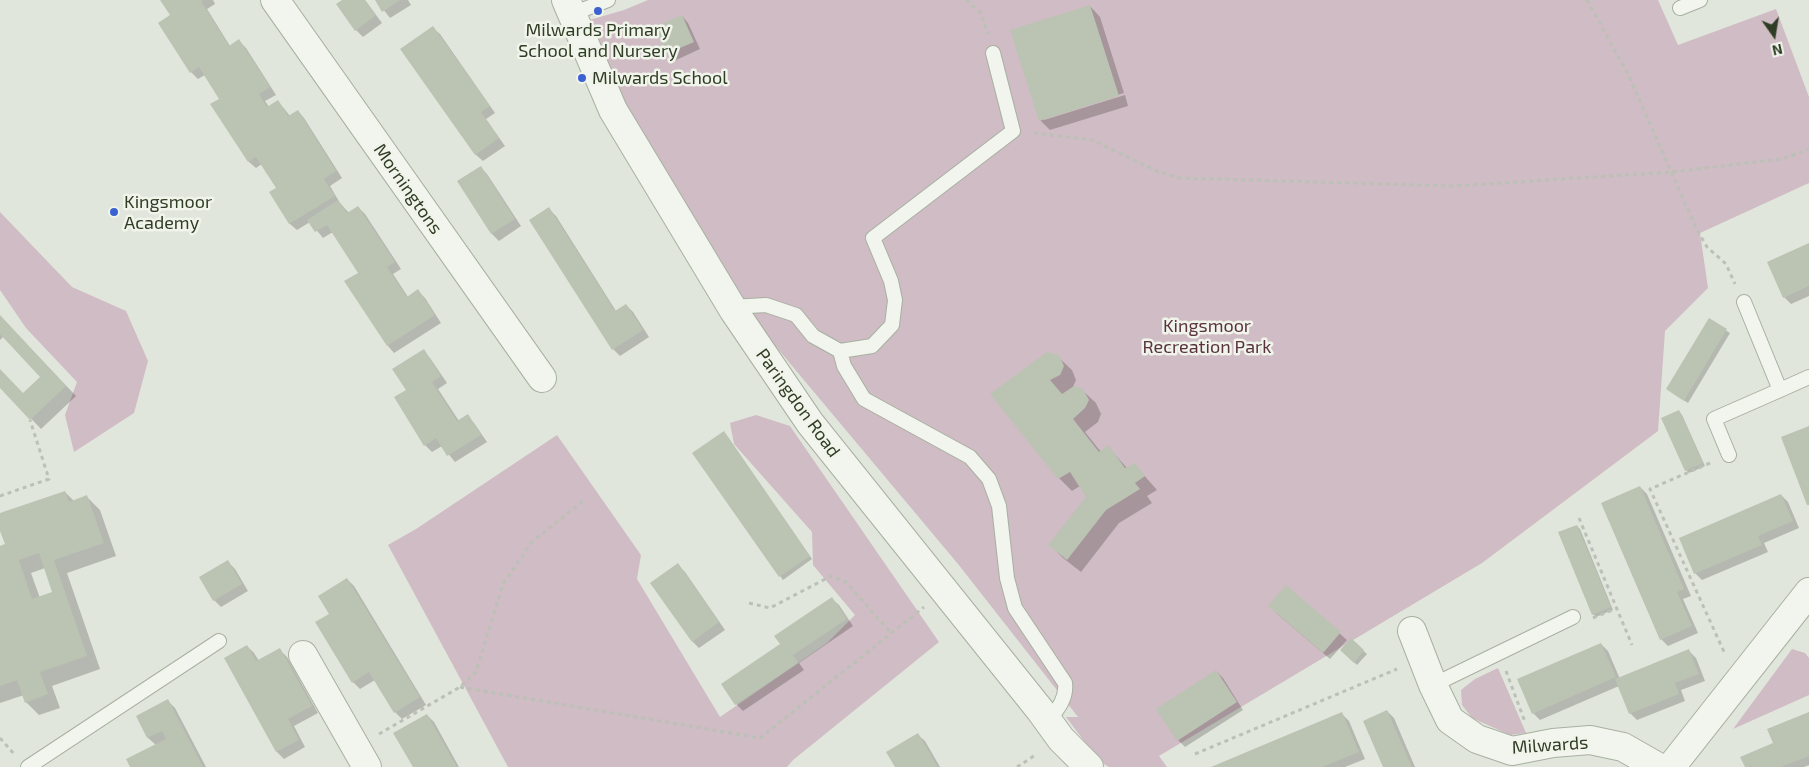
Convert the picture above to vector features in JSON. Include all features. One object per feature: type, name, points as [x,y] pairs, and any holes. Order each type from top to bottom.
[{"type":"street","name":"Morningtons","points":[[275,0],[542,378]]},
{"type":"street","name":"Paringdon Road","points":[[569,7],[613,110],[731,307],[810,423],[1061,739],[1089,767]]},
{"type":"street","points":[[1671,767],[1739,683],[1804,609]]},
{"type":"street","name":"Milwards","points":[[1412,631],[1433,685],[1450,720],[1477,739],[1512,751],[1553,743],[1590,740],[1623,747],[1658,767]]},
{"type":"street","points":[[302,655],[364,762]]},
{"type":"lane","points":[[569,7],[608,0]]},
{"type":"lane","points":[[1680,8],[1700,0]]},
{"type":"lane","points":[[731,307],[766,305],[796,315],[813,336],[840,351],[872,346],[892,325],[896,300],[891,281],[873,238],[1013,131],[993,52]]},
{"type":"lane","points":[[1744,302],[1780,390]]},
{"type":"lane","points":[[840,351],[844,366],[864,399],[970,457],[989,479],[999,506],[1007,578],[1015,608],[1065,683],[1066,688],[1062,704],[1048,721]]},
{"type":"lane","points":[[1729,455],[1714,419],[1809,377]]},
{"type":"lane","points":[[1433,685],[1573,617]]},
{"type":"lane","points":[[28,767],[219,641]]},
{"type":"path","points":[[966,0],[981,13],[993,52]]},
{"type":"path","points":[[1587,0],[1628,74],[1697,230],[1707,247],[1726,264],[1744,302]]},
{"type":"path","points":[[1013,131],[1092,140],[1157,171],[1179,178],[1454,186],[1671,172],[1782,159],[1809,149]]},
{"type":"path","points":[[0,496],[49,479],[30,420]]},
{"type":"path","points":[[1729,455],[1650,489],[1739,683]]},
{"type":"path","points":[[364,762],[460,687],[476,672],[504,584],[532,542],[583,501]]},
{"type":"path","points":[[1579,518],[1632,645]]},
{"type":"path","points":[[749,603],[770,608],[831,576],[846,582],[892,633]]},
{"type":"path","points":[[460,687],[760,738],[944,591]]},
{"type":"path","points":[[1499,653],[1534,748]]},
{"type":"path","points":[[1195,754],[1423,658]]},
{"type":"green space","name":"Kingsmoor Recreation Park","points":[[648,0],[1658,0],[1678,45],[1776,9],[1809,97],[1809,183],[1700,233],[1708,288],[1665,331],[1658,431],[1482,563],[1159,756],[1167,767],[1109,767],[1099,761],[1066,717],[1078,717],[958,564],[757,324],[604,74],[586,21],[624,10]]},
{"type":"green space","points":[[0,212],[72,287],[126,311],[148,361],[134,413],[74,452],[65,415],[77,382],[26,328],[0,290]]},
{"type":"green space","points":[[756,415],[790,426],[939,642],[793,760],[787,767],[508,767],[388,545],[416,529],[557,435],[641,555],[637,579],[720,717],[827,643],[855,615],[813,565],[812,532],[734,444],[730,423]]},
{"type":"green space","points":[[1792,649],[1805,653],[1809,658],[1809,695],[1733,729]]},
{"type":"green space","points":[[1498,668],[1526,733],[1510,735],[1472,718],[1462,705],[1461,690],[1475,679]]},
{"type":"building","points":[[160,0],[204,0],[201,1],[229,46],[239,39],[270,87],[259,94],[267,107],[278,100],[288,116],[298,110],[336,171],[324,179],[335,196],[289,224],[269,192],[276,188],[256,157],[248,162],[210,104],[219,99],[199,67],[190,73],[158,23],[170,15]]},
{"type":"building","points":[[342,0],[365,0],[376,15],[355,31],[336,4]]},
{"type":"building","points":[[375,0],[400,0],[382,12]]},
{"type":"building","points":[[1090,5],[1119,96],[1039,121],[1010,30]]},
{"type":"building","points":[[682,15],[694,42],[666,54],[654,27]]},
{"type":"building","points":[[433,26],[490,106],[481,112],[499,138],[475,155],[400,49]]},
{"type":"building","points":[[481,166],[515,219],[491,234],[457,181]]},
{"type":"building","points":[[338,200],[347,213],[358,206],[395,262],[387,267],[407,297],[418,289],[435,315],[387,346],[344,281],[358,273],[327,225],[315,232],[307,220]]},
{"type":"building","points":[[549,207],[615,311],[626,304],[643,330],[612,350],[529,220]]},
{"type":"building","points":[[1809,243],[1809,286],[1783,298],[1767,262]]},
{"type":"building","points":[[0,315],[66,386],[30,420],[0,388],[0,369],[23,393],[40,377],[0,334]]},
{"type":"building","points":[[1709,318],[1727,329],[1684,401],[1666,389]]},
{"type":"building","points":[[424,349],[441,376],[432,382],[457,421],[468,414],[481,435],[447,456],[436,438],[424,446],[394,397],[406,390],[392,369]]},
{"type":"building","points":[[1047,352],[1059,355],[1064,366],[1060,375],[1050,380],[1062,394],[1074,386],[1083,389],[1089,400],[1085,408],[1073,419],[1099,452],[1108,445],[1125,468],[1135,463],[1145,476],[1135,483],[1140,489],[1106,510],[1067,560],[1048,545],[1086,497],[1070,472],[1058,479],[990,394]]},
{"type":"building","points":[[1679,410],[1703,463],[1685,471],[1661,418]]},
{"type":"building","points":[[1809,426],[1809,505],[1807,505],[1781,437]]},
{"type":"building","points":[[724,431],[810,556],[779,577],[692,453]]},
{"type":"building","points":[[1640,486],[1684,589],[1677,592],[1692,626],[1660,640],[1601,503]]},
{"type":"building","points":[[65,491],[69,502],[87,495],[104,543],[54,560],[87,656],[40,672],[48,694],[25,703],[17,680],[0,686],[0,546],[5,544],[0,531],[0,513]],"holes":[[[39,553],[52,592],[32,599],[19,560]]]},
{"type":"building","points":[[1781,494],[1793,521],[1758,536],[1762,545],[1694,574],[1679,538]]},
{"type":"building","points":[[1577,525],[1611,607],[1592,615],[1558,532]]},
{"type":"building","points":[[228,560],[242,584],[213,601],[199,577]]},
{"type":"building","points":[[678,563],[719,622],[692,642],[650,583]]},
{"type":"building","points":[[347,578],[420,697],[394,713],[369,672],[352,683],[315,622],[329,614],[318,596]]},
{"type":"building","points":[[1286,585],[1341,632],[1323,653],[1268,606]]},
{"type":"building","points":[[832,597],[847,619],[793,655],[798,663],[735,705],[721,684],[780,644],[774,636]]},
{"type":"building","points":[[1351,638],[1364,650],[1354,663],[1340,650]]},
{"type":"building","points":[[1601,643],[1616,677],[1532,714],[1517,679]]},
{"type":"building","points":[[247,645],[256,661],[280,648],[312,706],[288,719],[299,740],[276,752],[224,658]]},
{"type":"building","points":[[1689,649],[1699,674],[1675,683],[1679,694],[1629,714],[1615,679]]},
{"type":"building","points":[[1216,670],[1237,702],[1177,741],[1156,709]]},
{"type":"building","points":[[168,699],[203,767],[130,767],[126,759],[166,739],[162,731],[147,738],[136,716]]},
{"type":"building","points":[[1387,710],[1412,767],[1383,767],[1363,721]]},
{"type":"building","points":[[1342,712],[1359,752],[1322,767],[1211,767]]},
{"type":"building","points":[[1809,712],[1809,756],[1781,767],[1745,767],[1740,757],[1773,743],[1767,729]]},
{"type":"building","points":[[427,714],[457,767],[413,767],[393,733]]},
{"type":"building","points":[[918,733],[938,767],[895,767],[886,752]]},
{"type":"place","name":"Milwards Primary School and Nursery","points":[[598,11]]},
{"type":"place","name":"Milwards School","points":[[582,78]]},
{"type":"place","name":"Kingsmoor Academy","points":[[114,212]]}]
